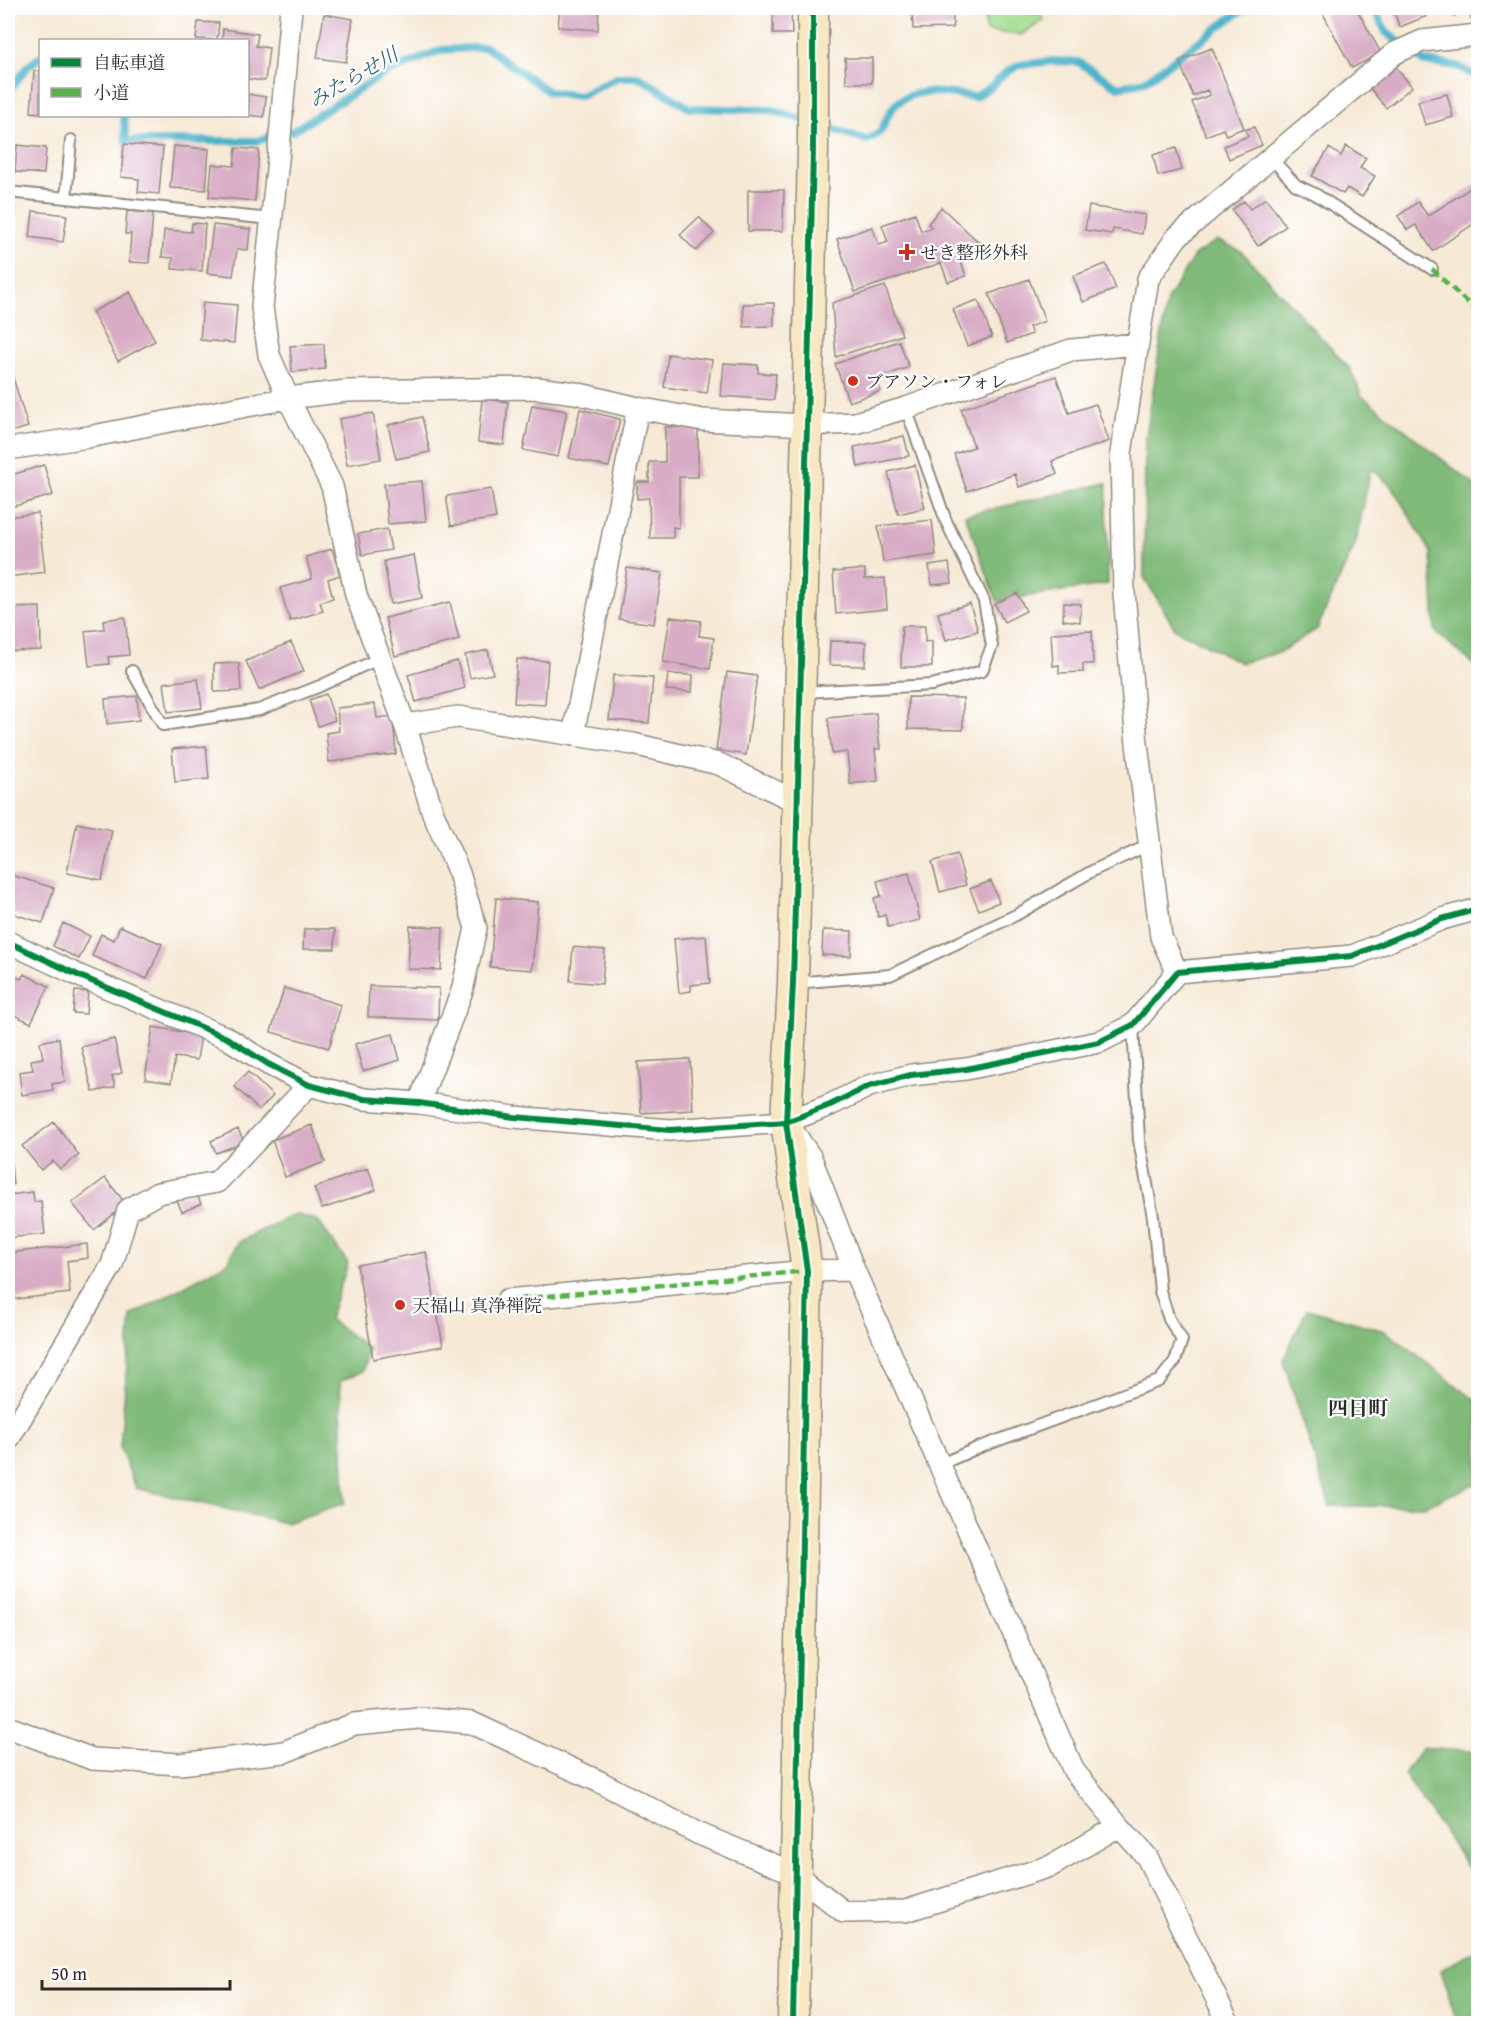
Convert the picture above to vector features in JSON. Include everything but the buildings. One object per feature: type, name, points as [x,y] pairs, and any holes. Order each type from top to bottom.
[{"type":"street","points":[[291,8],[262,307],[269,355],[332,486],[356,595],[405,725],[433,813],[459,873],[476,928],[462,991],[419,1103]]},
{"type":"street","points":[[793,2024],[807,1270],[786,1122],[793,983],[807,425],[813,148],[813,8]]},
{"type":"street","points":[[1177,972],[1161,937],[1149,845],[1124,593],[1121,453],[1148,279],[1177,237],[1395,53],[1422,41],[1479,35]]},
{"type":"street","points":[[8,449],[288,398],[347,391],[537,388],[575,393],[702,420],[807,425],[855,423],[906,408],[1071,350],[1138,344]]},
{"type":"street","points":[[573,735],[638,408]]},
{"type":"street","points":[[405,725],[458,717],[633,744],[719,764],[797,802]]},
{"type":"street","points":[[8,942],[82,977],[227,1038],[268,1064],[309,1085],[364,1099],[419,1103],[513,1117],[670,1130],[786,1122],[830,1105],[869,1086],[911,1075],[966,1069],[1100,1042],[1133,1025],[1177,972],[1352,956],[1443,919],[1479,909]]},
{"type":"street","points":[[8,1440],[112,1265],[128,1210],[158,1193],[217,1182],[309,1085]]},
{"type":"street","points":[[786,1122],[811,1158],[854,1270],[1074,1770],[1119,1827],[1147,1857],[1228,2024]]},
{"type":"street","points":[[507,1300],[807,1270],[854,1270]]},
{"type":"street","points":[[8,1727],[92,1760],[180,1764],[284,1752],[354,1724],[419,1718],[471,1723],[600,1782],[697,1833],[796,1874],[844,1912],[905,1911],[1051,1866],[1119,1827]]},
{"type":"lane","points":[[66,198],[71,140]]},
{"type":"lane","points":[[1271,158],[1296,185],[1315,194],[1432,269]]},
{"type":"lane","points":[[8,192],[271,219]]},
{"type":"lane","points":[[800,692],[932,685],[982,671],[992,646],[984,601],[945,521],[906,408]]},
{"type":"lane","points":[[132,671],[163,725],[259,710],[320,687],[380,658]]},
{"type":"lane","points":[[793,983],[890,975],[1016,915],[1094,870],[1149,845]]},
{"type":"lane","points":[[939,1465],[975,1449],[1159,1381],[1175,1361],[1182,1340],[1169,1319],[1160,1291],[1153,1216],[1139,1140],[1133,1025]]},
{"type":"green space","points":[[984,8],[1038,8],[1044,20],[1021,35],[986,31]]},
{"type":"green space","points":[[1217,240],[1241,251],[1350,369],[1362,396],[1472,483],[1478,495],[1478,668],[1435,631],[1431,552],[1392,487],[1371,468],[1356,542],[1317,629],[1280,652],[1241,663],[1175,629],[1144,577],[1145,443],[1167,300],[1194,256]]},
{"type":"green space","points":[[1107,483],[1108,584],[997,601],[965,515]]},
{"type":"green space","points":[[295,1214],[318,1221],[348,1263],[329,1319],[369,1349],[363,1371],[340,1381],[345,1503],[286,1523],[136,1488],[120,1448],[131,1316],[228,1262],[238,1242]]},
{"type":"green space","points":[[1307,1309],[1385,1331],[1478,1402],[1478,1483],[1424,1506],[1330,1506],[1283,1360]]},
{"type":"green space","points":[[1422,1748],[1478,1752],[1478,1882],[1404,1774]]},
{"type":"green space","points":[[1478,1949],[1478,2023],[1457,2023],[1441,1970]]},
{"type":"waterway","name":"みたらせ川","points":[[820,125],[867,140],[882,129],[897,103],[907,97],[929,92],[975,97],[992,86],[1005,73],[1020,65],[1053,61],[1078,62],[1118,87],[1145,81],[1238,13],[1249,8]]},
{"type":"waterway","name":"みたらせ川","points":[[1374,8],[1386,32],[1425,62],[1457,66],[1476,76],[1478,81]]},
{"type":"waterway","name":"みたらせ川","points":[[124,117],[126,141],[257,141],[293,131],[382,75],[441,50],[486,47],[549,92],[580,96],[618,77],[639,77],[689,108],[772,110],[806,121]]},
{"type":"waterway","name":"みたらせ川","points":[[8,93],[27,67],[39,58]]},
{"type":"marked path","points":[[1432,269],[1478,313]]},
{"type":"marked path","points":[[507,1300],[807,1271]]},
{"type":"cycle path","points":[[793,2024],[807,1271],[786,1122],[793,983],[807,425],[813,148],[813,8]]},
{"type":"cycle path","points":[[8,942],[82,977],[227,1038],[268,1064],[309,1085],[364,1099],[419,1103],[514,1117],[670,1130],[786,1122],[830,1105],[869,1086],[911,1075],[966,1069],[1099,1042],[1133,1025],[1177,972],[1352,956],[1442,919],[1478,909]]},
{"type":"place","name":"せき整形外科","points":[[907,252]]},
{"type":"place","name":"ブアソン・フォレ","points":[[853,381]]},
{"type":"place","name":"天福山 真浄禅院","points":[[400,1305]]},
{"type":"district","name":"四日町","points":[[1358,1407]]}]
